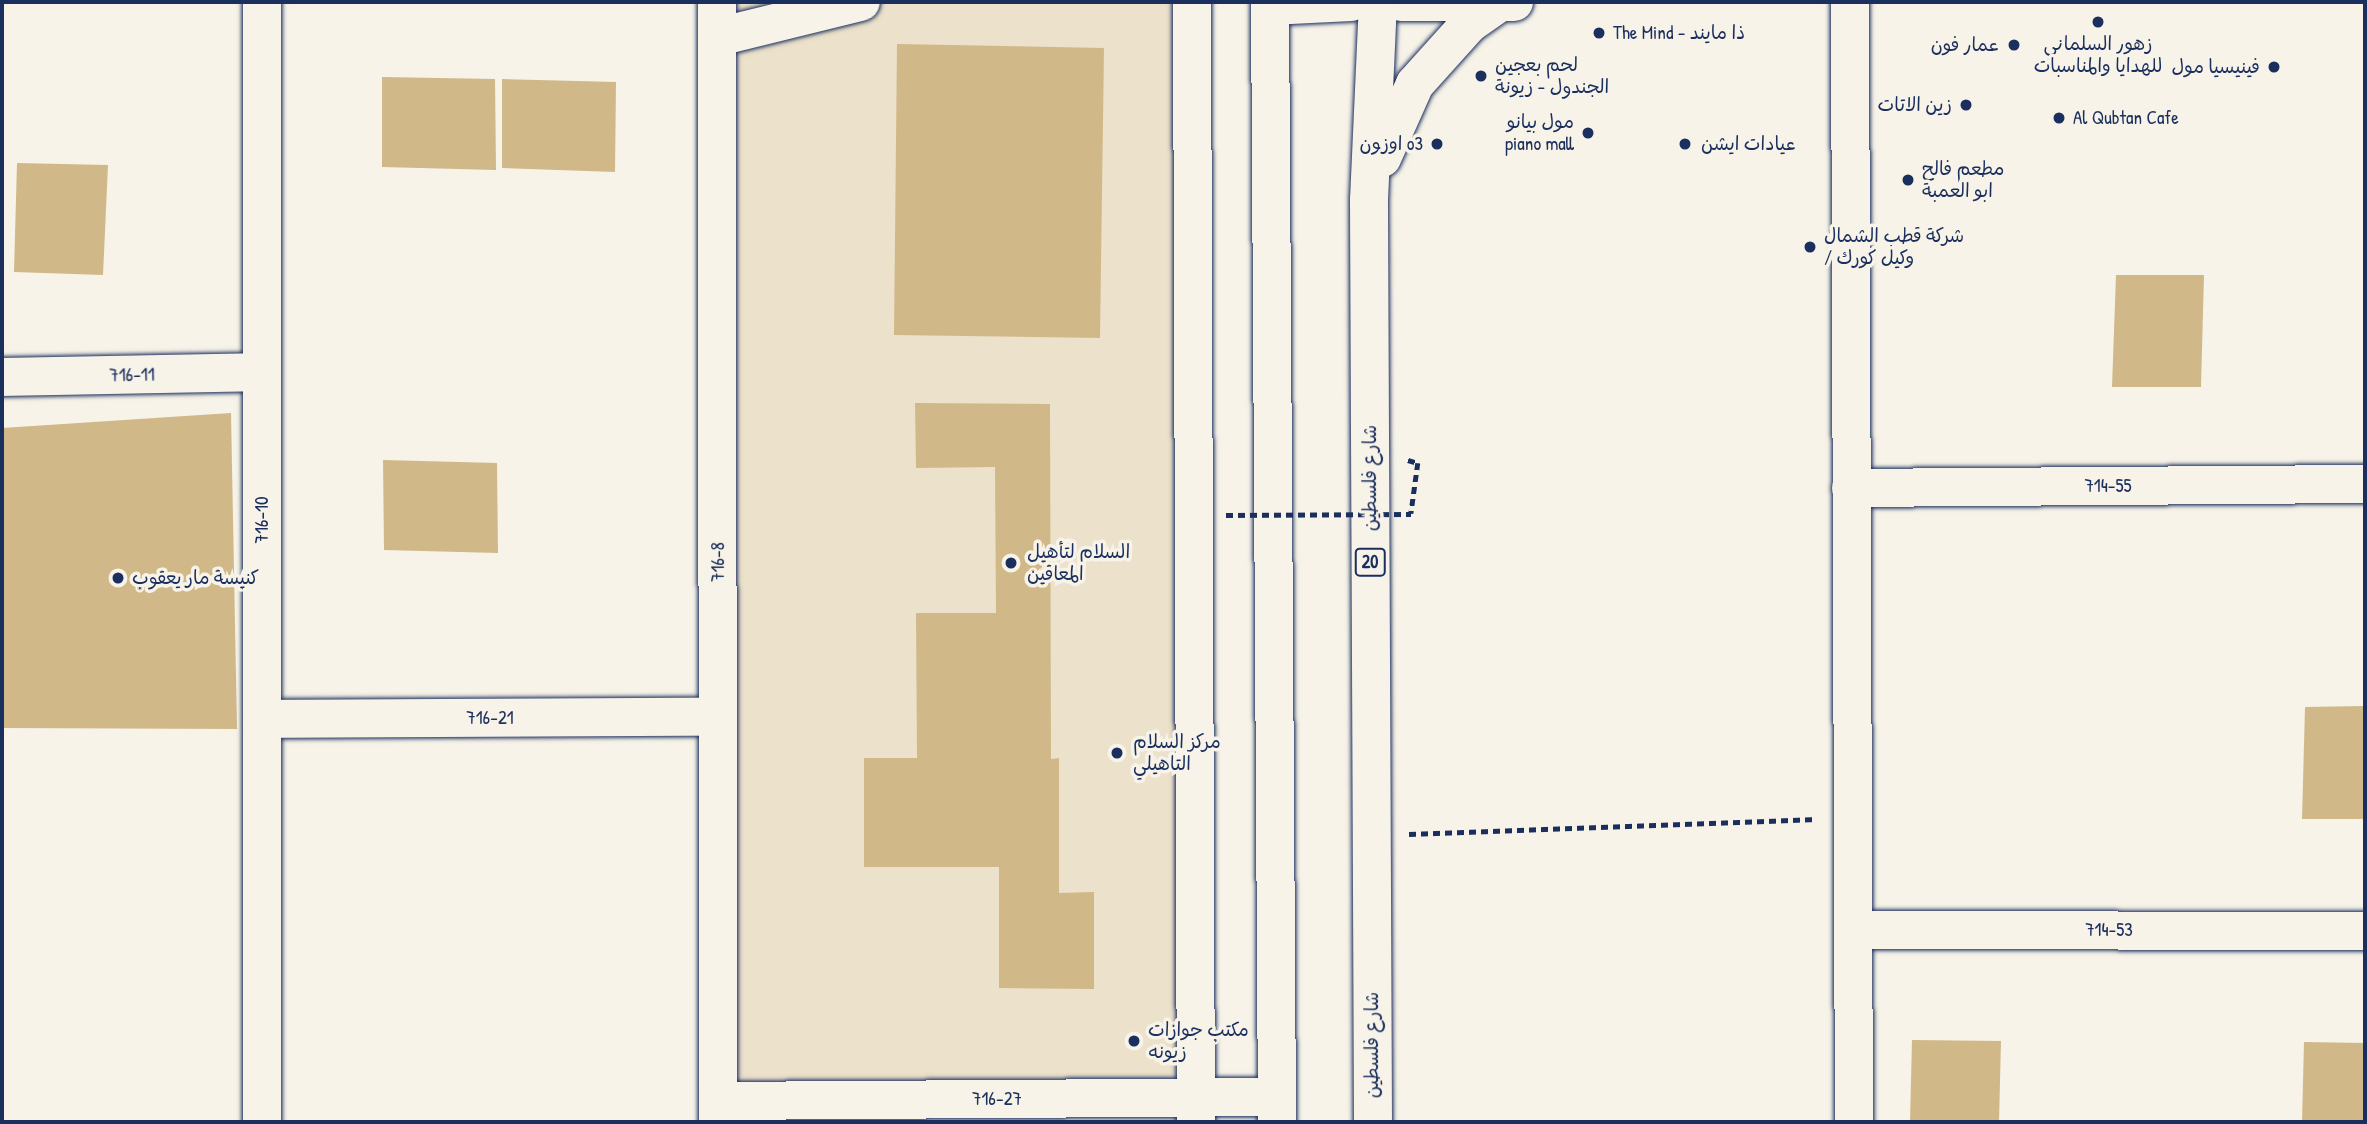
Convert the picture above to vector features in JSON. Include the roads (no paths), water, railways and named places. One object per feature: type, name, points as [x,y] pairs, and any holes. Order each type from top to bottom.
[{"type":"street","name":"716-10","points":[[262,2],[262,1122]]},
{"type":"street","points":[[718,19],[860,2]]},
{"type":"street","points":[[1192,2],[1196,1110]]},
{"type":"street","points":[[1277,1109],[1270,4],[1351,2]]},
{"type":"street","name":"شارع فلسطين","points":[[1373,1122],[1369,200],[1378,2]]},
{"type":"street","points":[[1401,2],[1514,2]]},
{"type":"street","points":[[1369,200],[1390,131],[1415,84],[1453,39],[1500,2]]},
{"type":"street","points":[[1850,2],[1854,1122]]},
{"type":"street","name":"716-8","points":[[718,19],[718,1112]]},
{"type":"street","name":"716-11","points":[[2,377],[262,372]]},
{"type":"street","name":"714-55","points":[[1851,488],[2365,484]]},
{"type":"street","name":"716-21","points":[[262,719],[718,717]]},
{"type":"street","name":"714-53","points":[[1853,930],[2365,931]]},
{"type":"street","name":"716-27","points":[[718,1112],[1277,1109]]},
{"type":"place","name":"زهور السلماني للهدايا والمناسبات","points":[[2098,22]]},
{"type":"place","name":"The Mind - ذا مايند","points":[[1599,33]]},
{"type":"place","name":"عمار فون","points":[[2014,45]]},
{"type":"place","name":"فينيسيا مول","points":[[2274,67]]},
{"type":"place","name":"لحم بعجين الجندول - زيونة","points":[[1481,76]]},
{"type":"place","name":"زين الاتات","points":[[1966,105]]},
{"type":"place","name":"Al Qubtan Cafe","points":[[2059,118]]},
{"type":"place","name":"مول بيانو piano mall","points":[[1588,133]]},
{"type":"place","name":"اوزون o3","points":[[1437,144]]},
{"type":"place","name":"عيادات ايشن","points":[[1685,144]]},
{"type":"place","name":"مطعم فالح ابو العمبة","points":[[1908,180]]},
{"type":"place","name":"شركة قطب الشمال / وكيل كورك","points":[[1810,247]]},
{"type":"place","name":"السلام لتأهيل المعاقين","points":[[1011,563]]},
{"type":"place","name":"كنيسة مار يعقوب","points":[[118,578]]},
{"type":"place","name":"مركز السلام التاهيلي","points":[[1117,753]]},
{"type":"place","name":"مكتب جوازات زيونه","points":[[1134,1041]]}]
